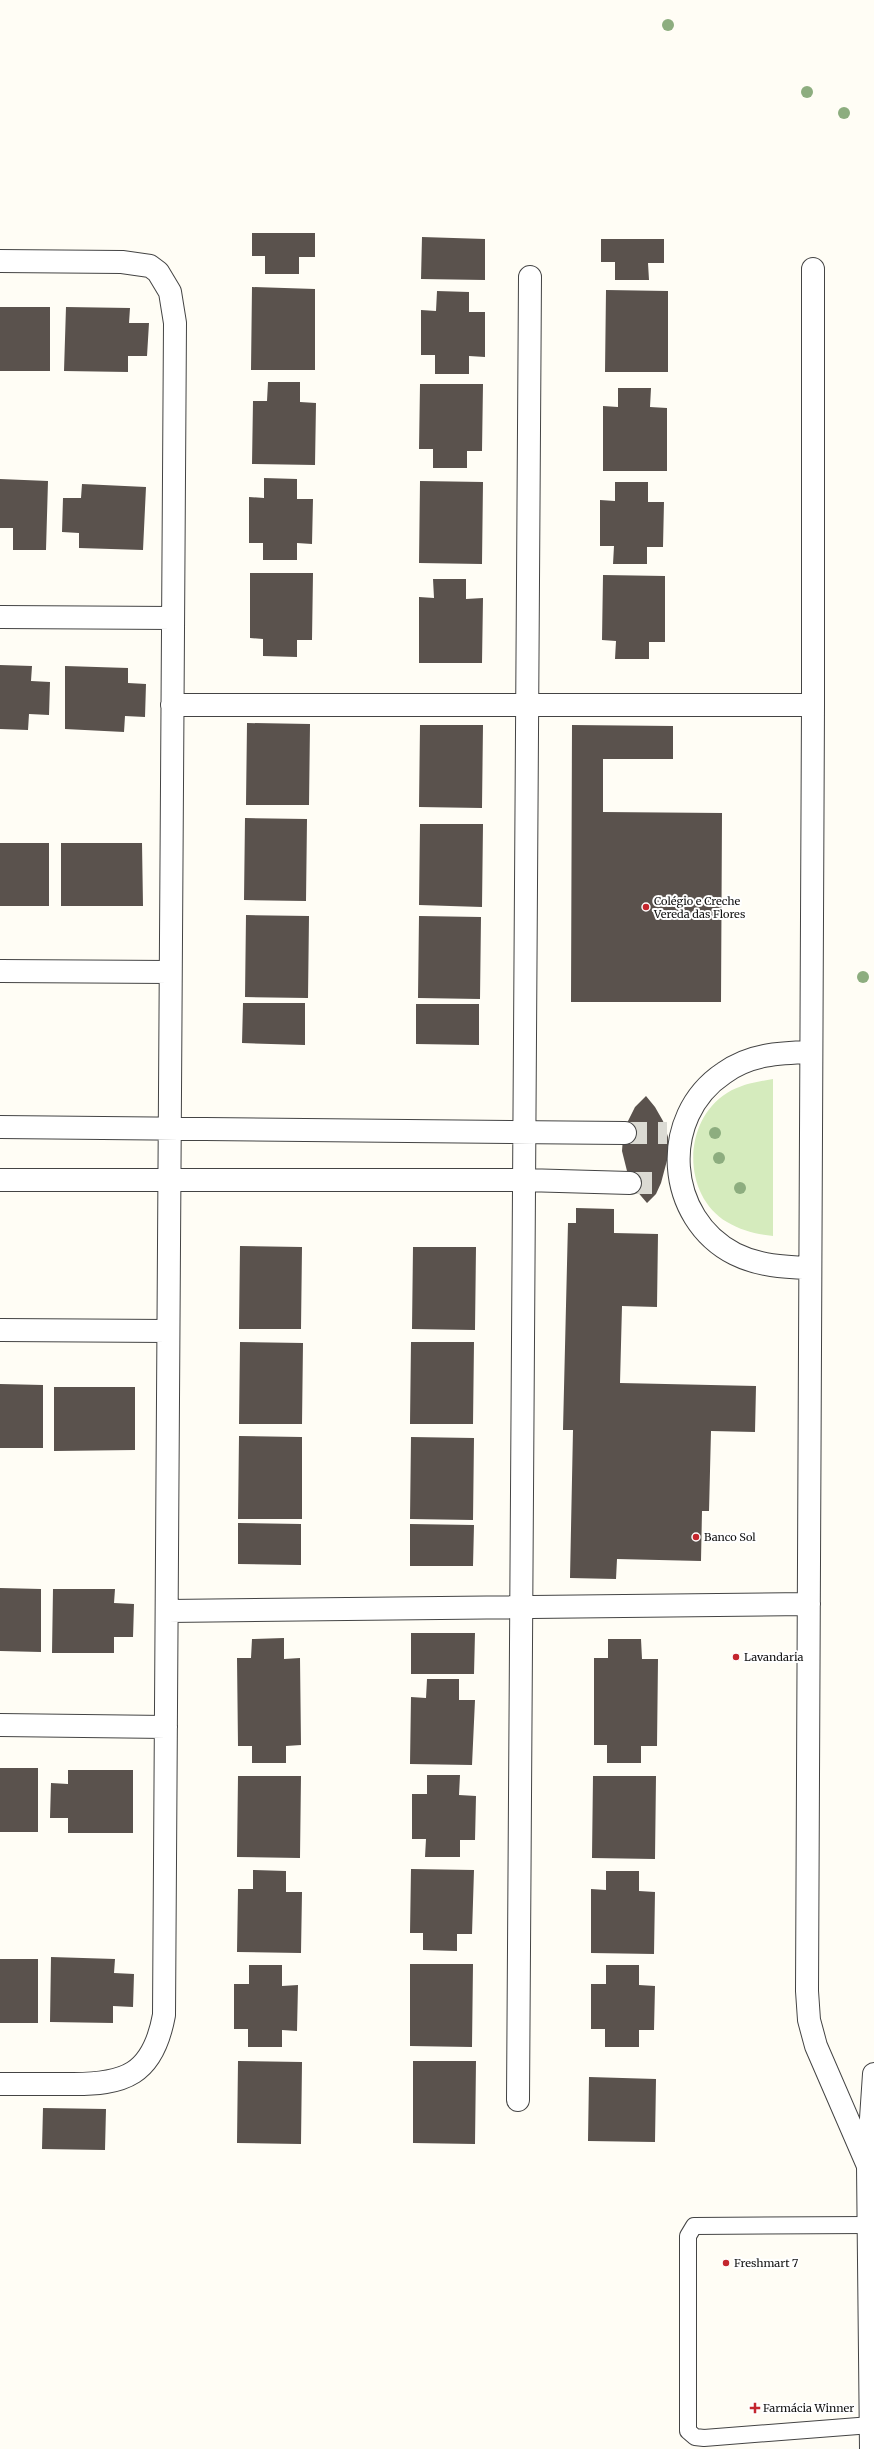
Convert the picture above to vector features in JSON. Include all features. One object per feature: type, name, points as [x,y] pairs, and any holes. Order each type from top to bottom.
[{"type":"street","points":[[0,260],[141,264],[150,266],[158,272],[170,292],[175,322],[169,1129],[168,1611],[164,2015],[160,2036],[152,2054],[139,2069],[122,2079],[105,2084],[0,2084]]},
{"type":"street","points":[[812,269],[813,705],[809,1268],[807,1991],[809,2020],[816,2046],[868,2166]]},
{"type":"street","points":[[518,2100],[530,277]]},
{"type":"street","points":[[0,617],[173,618]]},
{"type":"street","points":[[172,705],[813,705]]},
{"type":"street","points":[[0,971],[170,972]]},
{"type":"street","points":[[809,1268],[772,1266],[735,1254],[704,1230],[670,1183],[678,1158],[674,1133],[696,1101],[723,1073],[740,1063],[758,1057],[811,1052]]},
{"type":"street","points":[[0,1127],[625,1133]]},
{"type":"street","points":[[0,1180],[524,1180],[630,1182]]},
{"type":"street","points":[[0,1330],[168,1331]]},
{"type":"street","points":[[168,1611],[809,1604]]},
{"type":"street","points":[[0,1725],[166,1727]]},
{"type":"street","points":[[871,2449],[868,2166],[874,2074]]},
{"type":"lane","points":[[869,2225],[694,2226],[690,2230],[688,2236],[688,2431],[695,2437],[704,2438],[871,2425]]},
{"type":"green space","points":[[773,1079],[773,1236],[738,1228],[727,1222],[712,1210],[702,1194],[695,1177],[693,1158],[695,1139],[702,1121],[712,1105],[727,1093],[738,1087]]},
{"type":"building","points":[[252,233],[315,233],[315,257],[299,257],[299,274],[265,274],[265,256],[252,256]]},
{"type":"building","points":[[422,237],[485,239],[485,280],[421,279]]},
{"type":"building","points":[[601,239],[664,239],[664,263],[648,263],[649,280],[615,280],[615,262],[601,262]]},
{"type":"building","points":[[252,287],[315,289],[315,370],[251,370]]},
{"type":"building","points":[[606,290],[668,291],[668,372],[605,372]]},
{"type":"building","points":[[437,291],[469,292],[469,312],[485,312],[485,357],[469,356],[469,374],[435,374],[435,355],[421,355],[421,310],[436,311]]},
{"type":"building","points":[[0,307],[50,307],[50,371],[0,371]]},
{"type":"building","points":[[66,307],[130,308],[129,323],[149,323],[147,356],[128,356],[128,372],[64,371]]},
{"type":"building","points":[[268,382],[300,382],[300,402],[316,403],[315,465],[252,464],[253,401],[267,401]]},
{"type":"building","points":[[420,384],[483,384],[482,451],[467,451],[467,468],[433,468],[433,449],[419,449]]},
{"type":"building","points":[[618,388],[651,388],[650,407],[667,408],[667,471],[603,471],[603,406],[618,407]]},
{"type":"building","points":[[264,478],[297,479],[297,499],[313,499],[312,544],[297,543],[297,560],[263,560],[263,543],[249,543],[249,497],[264,498]]},
{"type":"building","points":[[0,479],[48,481],[46,550],[13,550],[13,528],[0,528]]},
{"type":"building","points":[[420,481],[483,482],[482,564],[419,563]]},
{"type":"building","points":[[615,482],[648,482],[648,502],[664,502],[663,547],[647,547],[647,564],[613,564],[614,546],[600,546],[600,500],[615,501]]},
{"type":"building","points":[[82,484],[146,487],[143,550],[79,548],[79,533],[62,532],[63,498],[81,498]]},
{"type":"building","points":[[250,573],[313,573],[312,640],[297,640],[297,657],[263,656],[263,639],[250,638]]},
{"type":"building","points":[[603,575],[665,576],[665,642],[649,642],[649,659],[615,659],[616,641],[602,640]]},
{"type":"building","points":[[433,579],[466,579],[466,599],[483,598],[482,663],[419,663],[419,597],[434,598]]},
{"type":"building","points":[[0,665],[32,666],[31,681],[50,682],[49,715],[29,714],[28,730],[0,729]]},
{"type":"building","points":[[65,666],[128,668],[128,683],[146,684],[145,717],[125,716],[124,732],[65,729]]},
{"type":"building","points":[[247,723],[310,724],[309,805],[246,805]]},
{"type":"building","points":[[420,725],[483,725],[482,808],[419,807]]},
{"type":"building","name":"Colégio e Creche Vereda das Flores","points":[[572,725],[673,726],[673,759],[603,759],[603,812],[722,813],[721,1002],[571,1002]]},
{"type":"building","points":[[245,818],[307,819],[306,901],[244,900]]},
{"type":"building","points":[[420,824],[483,824],[482,907],[419,905]]},
{"type":"building","points":[[0,843],[49,843],[49,906],[0,906]]},
{"type":"building","points":[[61,843],[142,843],[143,906],[61,906]]},
{"type":"building","points":[[246,915],[309,916],[308,998],[245,997]]},
{"type":"building","points":[[419,916],[481,917],[480,999],[418,998]]},
{"type":"building","points":[[243,1003],[305,1003],[305,1045],[242,1043]]},
{"type":"building","points":[[416,1004],[479,1004],[479,1045],[416,1044]]},
{"type":"building","points":[[646,1096],[655,1107],[663,1121],[668,1137],[669,1153],[661,1183],[656,1194],[647,1203],[630,1183],[622,1151],[623,1137],[628,1121],[635,1107]]},
{"type":"building","points":[[576,1208],[614,1209],[614,1233],[658,1234],[657,1307],[622,1306],[620,1383],[756,1386],[755,1432],[711,1431],[709,1511],[702,1511],[701,1561],[617,1559],[616,1579],[570,1578],[573,1430],[563,1430],[568,1223],[576,1223]]},
{"type":"building","points":[[240,1246],[302,1247],[301,1329],[239,1329]]},
{"type":"building","points":[[413,1247],[476,1247],[475,1330],[412,1329]]},
{"type":"building","points":[[240,1342],[303,1343],[302,1424],[239,1424]]},
{"type":"building","points":[[411,1342],[474,1342],[473,1424],[410,1424]]},
{"type":"building","points":[[0,1384],[43,1385],[43,1448],[0,1448]]},
{"type":"building","points":[[54,1387],[135,1387],[135,1450],[54,1451]]},
{"type":"building","points":[[239,1436],[302,1437],[302,1519],[238,1519]]},
{"type":"building","points":[[411,1437],[474,1438],[473,1520],[410,1519]]},
{"type":"building","points":[[238,1523],[301,1524],[301,1565],[238,1564]]},
{"type":"building","points":[[410,1524],[474,1525],[473,1566],[410,1566]]},
{"type":"building","points":[[0,1588],[41,1589],[41,1652],[0,1651]]},
{"type":"building","points":[[53,1589],[115,1589],[114,1603],[134,1604],[133,1637],[114,1637],[114,1653],[52,1653]]},
{"type":"building","points":[[411,1633],[475,1633],[474,1674],[411,1674]]},
{"type":"building","points":[[284,1638],[284,1659],[300,1658],[301,1745],[286,1746],[286,1763],[252,1763],[252,1746],[238,1746],[237,1658],[251,1658],[252,1639]]},
{"type":"building","points":[[608,1639],[641,1639],[642,1659],[658,1659],[657,1746],[641,1746],[641,1763],[607,1763],[607,1745],[594,1745],[594,1658],[608,1658]]},
{"type":"building","points":[[427,1679],[459,1679],[459,1700],[475,1700],[472,1765],[410,1764],[411,1697],[426,1698]]},
{"type":"building","points":[[0,1768],[38,1768],[38,1832],[0,1832]]},
{"type":"building","points":[[68,1770],[133,1770],[133,1833],[68,1833],[68,1818],[50,1818],[51,1783],[68,1784]]},
{"type":"building","points":[[427,1775],[460,1775],[459,1795],[476,1796],[475,1840],[460,1840],[460,1857],[425,1857],[426,1839],[412,1839],[412,1794],[427,1794]]},
{"type":"building","points":[[238,1776],[301,1776],[300,1858],[237,1857]]},
{"type":"building","points":[[593,1776],[656,1776],[655,1859],[592,1858]]},
{"type":"building","points":[[411,1869],[474,1870],[472,1934],[457,1934],[457,1951],[423,1950],[423,1933],[410,1933]]},
{"type":"building","points":[[253,1870],[286,1871],[286,1892],[302,1892],[301,1953],[237,1952],[238,1889],[253,1889]]},
{"type":"building","points":[[606,1871],[639,1871],[639,1891],[655,1892],[654,1954],[591,1953],[591,1889],[606,1890]]},
{"type":"building","points":[[51,1957],[115,1959],[114,1973],[134,1974],[133,2007],[113,2006],[113,2023],[50,2022]]},
{"type":"building","points":[[0,1959],[38,1959],[38,2023],[0,2023]]},
{"type":"building","points":[[410,1964],[473,1964],[472,2047],[410,2046]]},
{"type":"building","points":[[249,1965],[282,1965],[282,1986],[298,1985],[297,2031],[282,2030],[282,2047],[248,2047],[248,2029],[234,2029],[234,1984],[249,1984]]},
{"type":"building","points":[[606,1965],[639,1965],[639,1985],[655,1986],[654,2030],[639,2030],[639,2047],[605,2047],[605,2029],[591,2029],[591,1984],[606,1984]]},
{"type":"building","points":[[238,2061],[302,2062],[301,2144],[237,2143]]},
{"type":"building","points":[[413,2061],[476,2061],[475,2144],[413,2143]]},
{"type":"building","points":[[589,2077],[656,2079],[655,2142],[588,2141]]},
{"type":"building","points":[[43,2108],[106,2109],[105,2150],[42,2149]]},
{"type":"tunnel","points":[[625,1133],[667,1133]]},
{"type":"tunnel","points":[[630,1183],[661,1183]]},
{"type":"place","name":"Colégio e Creche Vereda das Flores","points":[[646,907]]},
{"type":"place","name":"Banco Sol","points":[[696,1537]]},
{"type":"place","name":"Lavandaria","points":[[736,1657]]},
{"type":"place","name":"Freshmart 7","points":[[726,2263]]},
{"type":"place","name":"Farmácia Winner","points":[[755,2408]]}]
